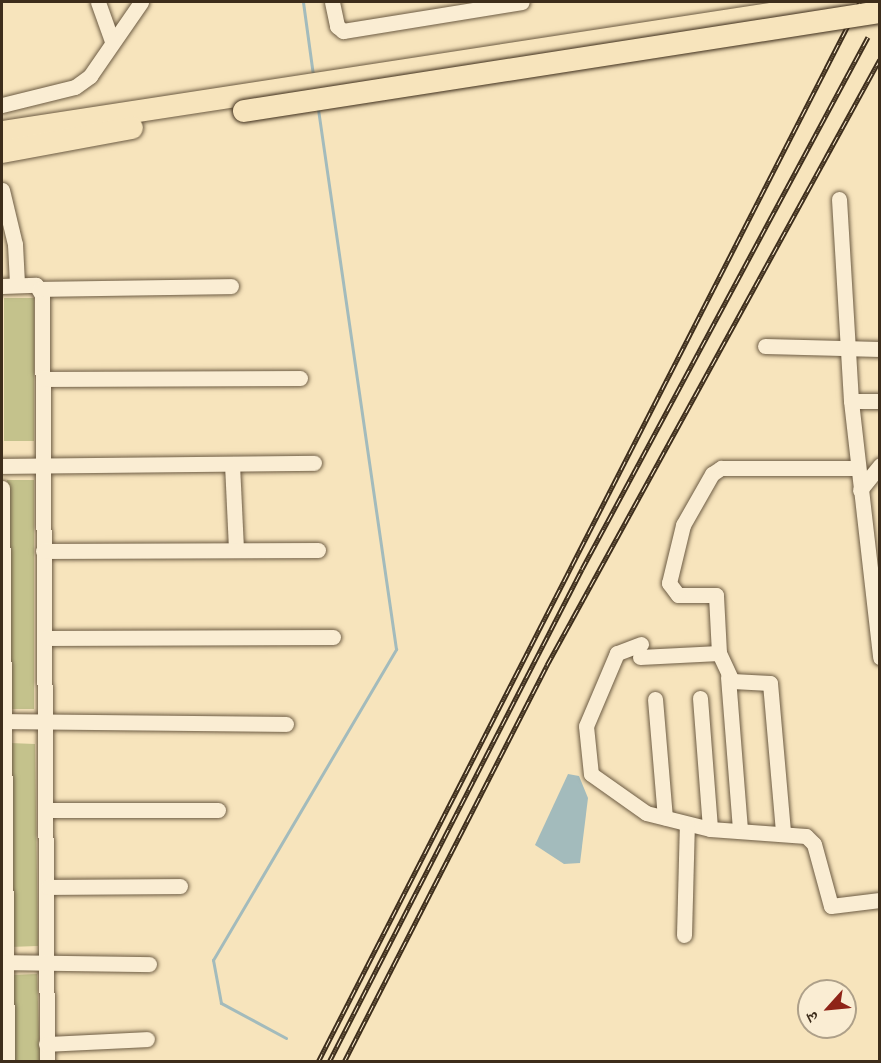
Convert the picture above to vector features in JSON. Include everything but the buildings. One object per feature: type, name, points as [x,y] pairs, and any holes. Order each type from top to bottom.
[{"type":"highway","points":[[244,104],[849,2]]},
{"type":"highway","points":[[2,136],[244,104],[879,12]]},
{"type":"street","points":[[98,2],[112,41]]},
{"type":"street","points":[[2,105],[75,87],[90,76],[141,2]]},
{"type":"street","points":[[332,2],[337,26],[343,32],[522,2]]},
{"type":"street","points":[[2,190],[15,244],[18,284]]},
{"type":"street","points":[[839,200],[851,400],[879,657]]},
{"type":"street","points":[[2,286],[18,284],[40,289],[231,286]]},
{"type":"street","points":[[40,289],[44,379],[42,466],[50,959],[47,1062]]},
{"type":"street","points":[[765,346],[849,346],[879,349]]},
{"type":"street","points":[[44,379],[300,378]]},
{"type":"street","points":[[851,400],[879,401]]},
{"type":"street","points":[[2,466],[314,463]]},
{"type":"street","points":[[232,464],[236,550]]},
{"type":"street","points":[[860,490],[879,465]]},
{"type":"street","points":[[740,830],[728,677],[718,653],[716,595],[678,595],[669,583],[683,525],[712,474],[721,468],[858,468]]},
{"type":"street","points":[[2,488],[5,891],[3,962],[7,1062]]},
{"type":"street","points":[[43,551],[318,550]]},
{"type":"street","points":[[870,588],[879,573]]},
{"type":"street","points":[[46,638],[333,637]]},
{"type":"street","points":[[718,653],[640,650],[617,653],[586,726],[585,750],[593,762],[591,774],[630,807],[665,818],[710,829],[783,832],[812,840],[831,906],[879,900]]},
{"type":"street","points":[[728,677],[771,686],[783,832]]},
{"type":"street","points":[[700,698],[710,829]]},
{"type":"street","points":[[655,699],[665,818]]},
{"type":"street","points":[[3,721],[286,724]]},
{"type":"street","points":[[46,810],[219,810]]},
{"type":"street","points":[[684,935],[687,824]]},
{"type":"street","points":[[48,886],[180,886]]},
{"type":"street","points":[[3,962],[50,959],[149,964]]},
{"type":"street","points":[[46,1044],[147,1039]]},
{"type":"shaded area","points":[[4,298],[34,298],[34,441],[4,441]]},
{"type":"shaded area","points":[[7,480],[34,480],[34,709],[7,709]]},
{"type":"shaded area","points":[[10,743],[35,744],[38,946],[9,947]]},
{"type":"shaded area","points":[[37,974],[40,1061],[14,1062],[11,975]]},
{"type":"water","points":[[568,774],[579,776],[588,798],[580,863],[564,864],[535,845]]},
{"type":"waterway","points":[[303,2],[313,75]]},
{"type":"waterway","points":[[286,1038],[221,1003],[213,960],[396,649],[318,109]]},
{"type":"railway","points":[[318,1062],[860,2]]},
{"type":"railway","points":[[329,1062],[582,569],[868,37]]},
{"type":"railway","points":[[344,1062],[547,665],[880,59]]}]
